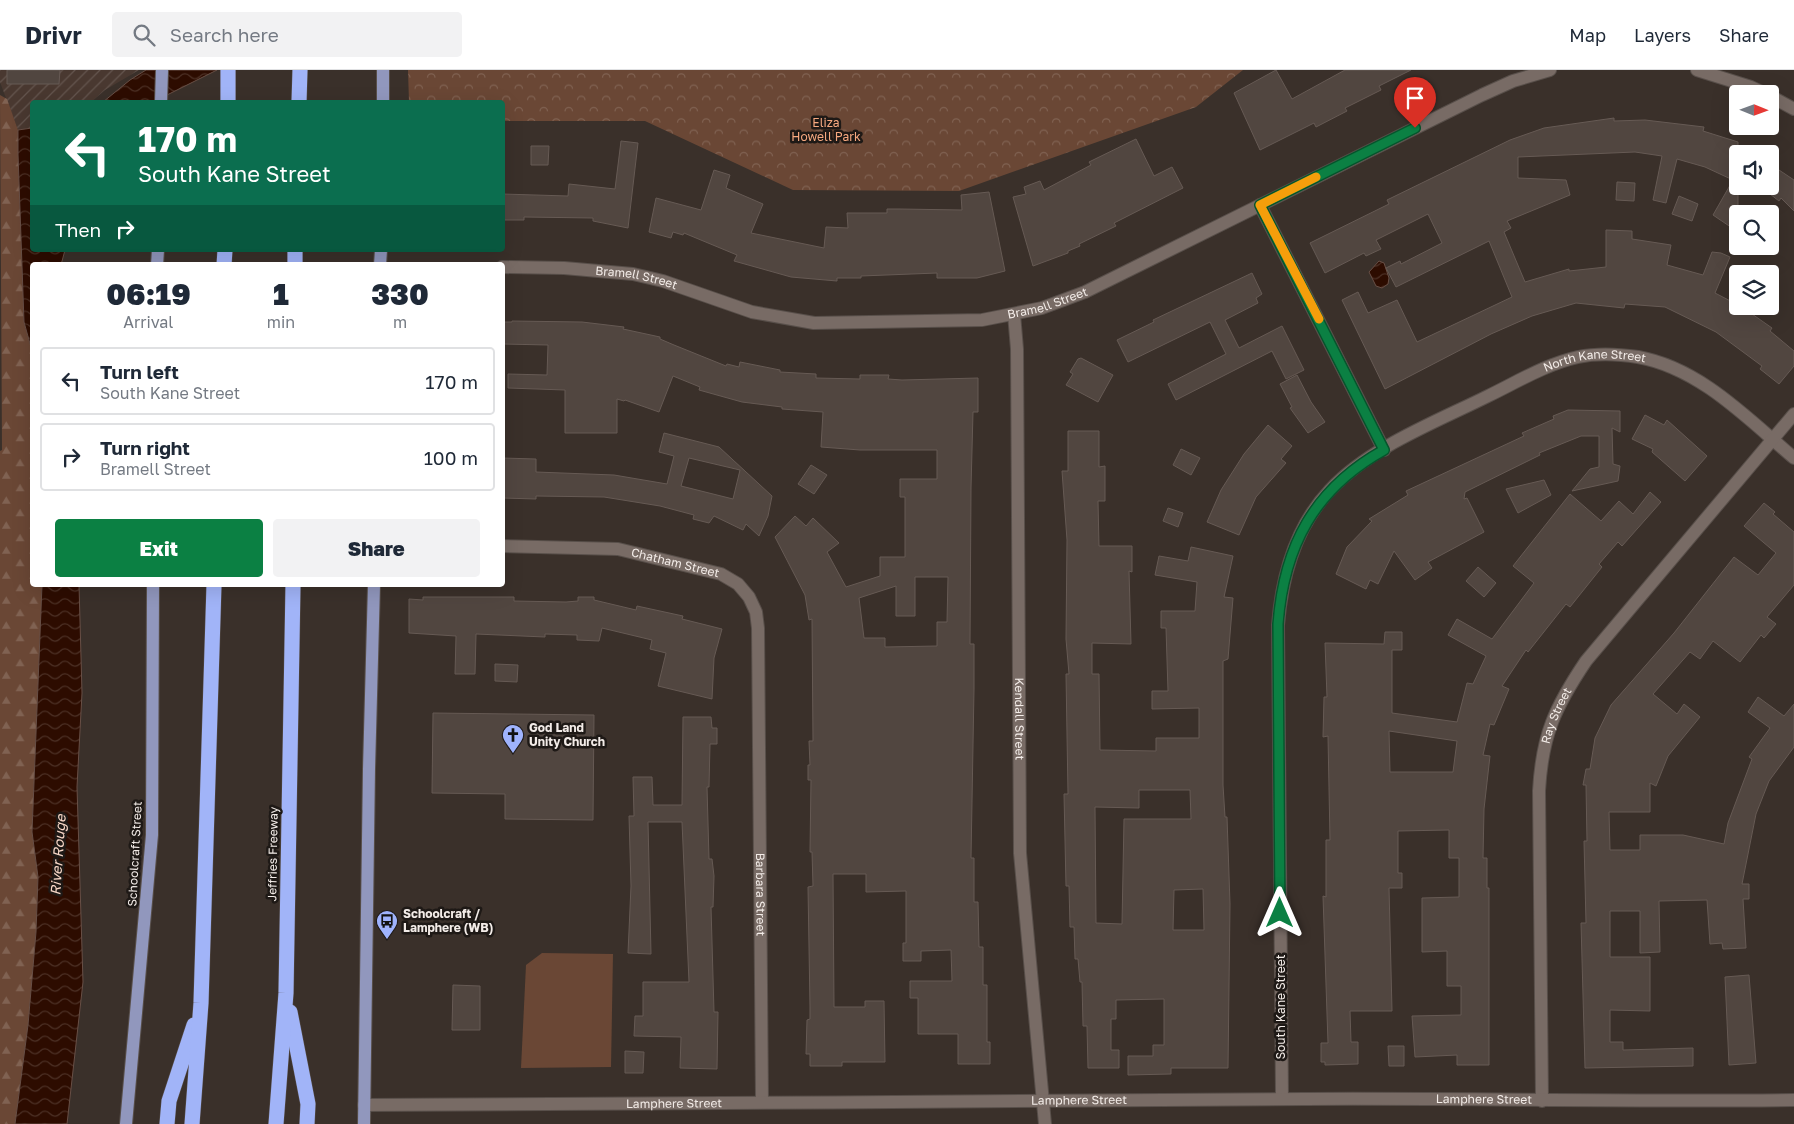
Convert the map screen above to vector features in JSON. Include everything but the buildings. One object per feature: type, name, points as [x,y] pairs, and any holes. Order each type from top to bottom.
[{"type":"highway","points":[[228,70],[228,100]]},
{"type":"highway","points":[[299,100],[300,70]]},
{"type":"highway","points":[[192,1124],[201,1003],[214,587]]},
{"type":"highway","name":"Jeffries Freeway","points":[[276,1124],[286,993],[293,587]]},
{"type":"highway","points":[[286,993],[308,1104],[307,1124]]},
{"type":"highway","points":[[167,1124],[169,1101],[201,1003]]},
{"type":"main road","points":[[161,100],[162,70]]},
{"type":"main road","points":[[383,70],[383,100]]},
{"type":"main road","name":"Schoolcraft Street","points":[[126,1124],[152,835],[153,587]]},
{"type":"main road","points":[[364,1124],[369,769],[374,587]]},
{"type":"street","name":"Bramell Street","points":[[505,268],[564,268],[633,274],[663,282],[752,312],[814,322],[961,322],[1014,314],[1042,308],[1085,292],[1482,95],[1513,81],[1550,70]]},
{"type":"street","points":[[1697,70],[1746,85]]},
{"type":"street","points":[[1779,101],[1794,109]]},
{"type":"street","points":[[1260,205],[1384,450]]},
{"type":"street","name":"Kendall Street","points":[[1014,314],[1017,349],[1020,853],[1045,1124]]},
{"type":"street","name":"North Kane Street","points":[[1384,450],[1551,365],[1602,354],[1640,357],[1682,371],[1712,390],[1794,458]]},
{"type":"street","name":"Ray Street","points":[[1542,1101],[1539,791],[1541,761],[1548,729],[1562,696],[1586,661],[1794,414]]},
{"type":"street","name":"South Kane Street","points":[[1282,1099],[1278,634],[1280,597],[1294,548],[1315,509],[1347,474],[1384,450]]},
{"type":"street","name":"Chatham Street","points":[[505,546],[618,549],[721,574],[730,578],[749,597],[756,612],[759,687]]},
{"type":"street","name":"Barbara Street","points":[[759,687],[762,1102]]},
{"type":"street","name":"Lamphere Street","points":[[364,1105],[570,1106],[762,1102],[1282,1099],[1794,1100]]},
{"type":"shaded area","points":[[0,70],[139,70],[105,90],[93,100],[30,100],[30,128],[18,130],[0,82]]},
{"type":"green space","name":"Eliza Howell Park","points":[[408,70],[1243,70],[1196,107],[959,191],[793,190],[645,121],[505,121],[505,100],[409,100]]},
{"type":"green space","points":[[0,95],[7,99],[18,130],[24,322],[30,344],[30,587],[42,587],[32,832],[38,877],[36,932],[28,1025],[15,1124],[0,1124],[0,451],[2,450]]},
{"type":"green space","points":[[542,953],[613,954],[611,1067],[521,1068],[526,965]]},
{"type":"water","points":[[146,70],[217,70],[157,100],[105,100]]},
{"type":"water","points":[[30,128],[30,252],[64,252],[62,262],[30,262],[30,344],[24,322],[18,130]]},
{"type":"water","points":[[1379,261],[1384,263],[1389,278],[1388,284],[1382,288],[1376,286],[1369,272]]},
{"type":"water","name":"River Rouge","points":[[42,587],[79,587],[82,693],[77,787],[83,982],[67,1124],[15,1124],[28,1025],[36,932],[38,877],[32,832]]},
{"type":"slow traffic","points":[[1316,177],[1260,205],[1319,319]]},
{"type":"place","name":"God Land Unity Church","points":[[513,754]]},
{"type":"place","name":"Schoolcraft / Lamphere (WB)","points":[[387,940]]},
{"type":"route","points":[[1280,913],[1278,624],[1280,597],[1294,548],[1304,526],[1315,509],[1329,490],[1361,462],[1384,450],[1260,205],[1415,128]]}]
